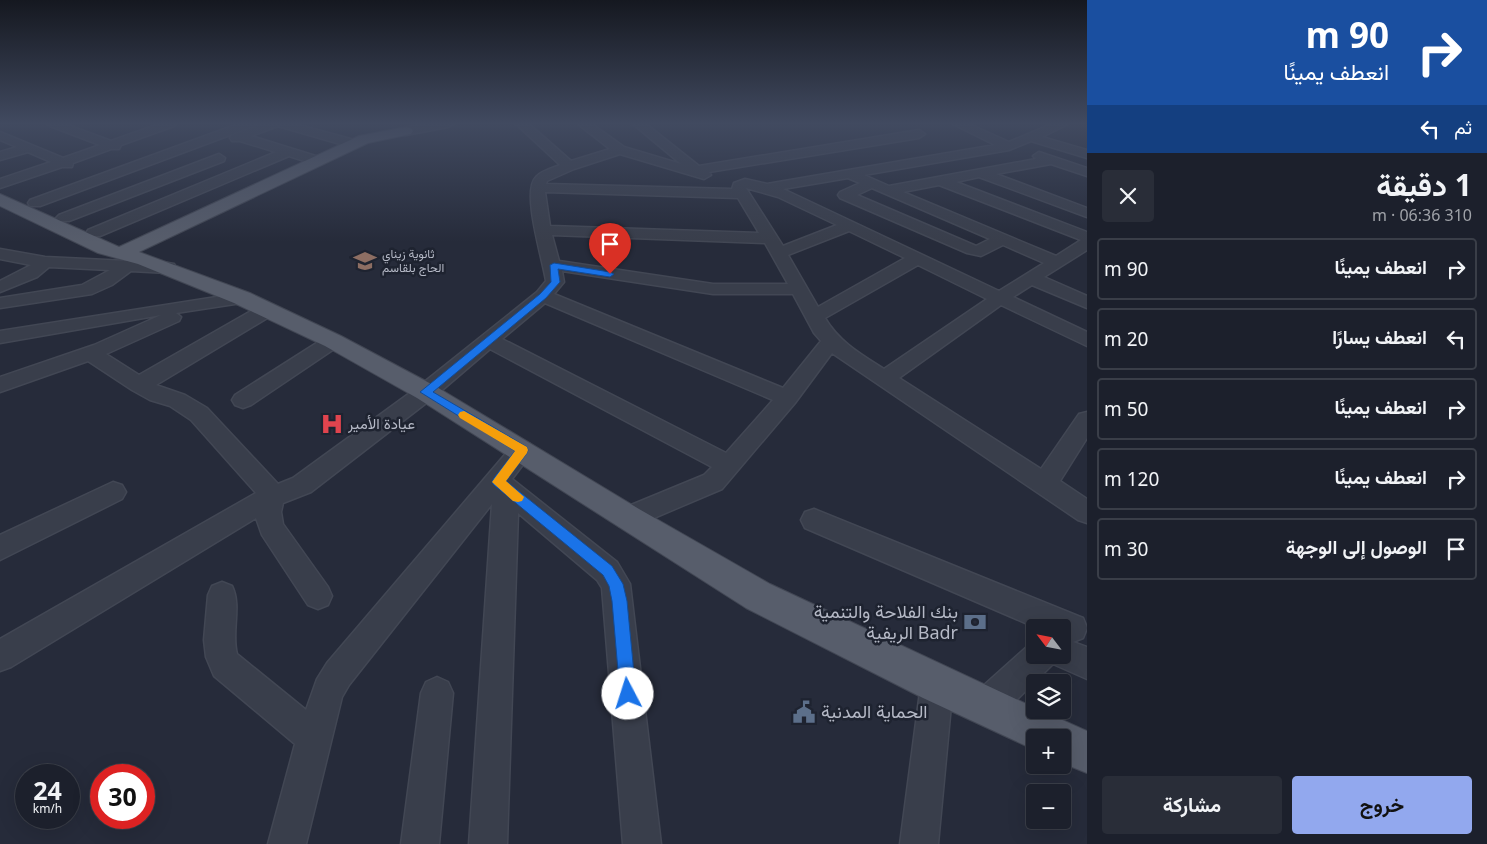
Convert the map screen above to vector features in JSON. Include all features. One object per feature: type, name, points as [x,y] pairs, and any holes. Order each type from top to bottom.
[{"type":"main road","points":[[137,260],[217,208],[312,163]]},
{"type":"main road","points":[[0,185],[94,233],[137,260]]},
{"type":"main road","points":[[0,199],[137,260],[255,304],[332,341],[426,392],[522,450],[628,518],[758,596],[937,684],[1036,729]]},
{"type":"main road","points":[[1071,745],[1087,752]]},
{"type":"street","points":[[0,185],[57,163]]},
{"type":"street","points":[[64,163],[101,178]]},
{"type":"street","points":[[35,203],[137,163]]},
{"type":"street","points":[[64,218],[206,163]]},
{"type":"street","points":[[235,163],[282,178]]},
{"type":"street","points":[[94,233],[260,163]]},
{"type":"street","points":[[0,656],[273,495],[288,492],[302,485],[426,392],[543,296],[555,282],[554,265],[544,230],[537,188],[540,179],[577,163]]},
{"type":"street","points":[[667,163],[701,173],[741,190],[816,316],[824,333],[842,351],[1087,512]]},
{"type":"street","points":[[689,163],[701,173],[759,163]]},
{"type":"street","points":[[768,188],[905,163]]},
{"type":"street","points":[[889,190],[1031,163]]},
{"type":"street","points":[[1062,163],[1087,172]]},
{"type":"street","points":[[120,170],[217,208]]},
{"type":"street","points":[[978,172],[1087,213]]},
{"type":"street","points":[[850,174],[1057,262]]},
{"type":"street","points":[[940,180],[1087,237]]},
{"type":"street","points":[[873,183],[845,195],[973,250],[981,251],[1004,238]]},
{"type":"street","points":[[537,188],[741,190],[748,184],[768,188],[850,224],[1087,340]]},
{"type":"street","points":[[779,253],[850,224]]},
{"type":"street","points":[[544,230],[768,238]]},
{"type":"street","points":[[884,379],[1000,298],[1087,243]]},
{"type":"street","points":[[1,255],[45,262],[137,260]]},
{"type":"street","points":[[816,316],[918,258]]},
{"type":"street","points":[[0,303],[86,290],[106,281],[137,260]]},
{"type":"street","points":[[0,288],[32,272],[45,262]]},
{"type":"street","points":[[554,265],[712,289],[799,289]]},
{"type":"street","points":[[1031,278],[1087,303]]},
{"type":"street","points":[[543,296],[787,398]]},
{"type":"street","points":[[0,385],[90,353],[205,302]]},
{"type":"street","points":[[0,337],[80,325],[205,302],[255,304]]},
{"type":"street","points":[[139,385],[255,304]]},
{"type":"street","points":[[488,340],[729,466]]},
{"type":"street","points":[[243,400],[332,341]]},
{"type":"street","points":[[628,518],[712,482],[729,466],[787,398],[831,341]]},
{"type":"street","points":[[90,353],[139,385],[158,395],[177,400],[199,414],[273,495]]},
{"type":"street","points":[[1045,484],[1087,420]]},
{"type":"street","points":[[287,844],[328,690],[338,674],[502,485],[522,450]]},
{"type":"street","points":[[488,844],[502,485]]},
{"type":"street","points":[[502,485],[608,571],[616,584],[642,844]]},
{"type":"street","points":[[0,548],[112,492]]},
{"type":"street","points":[[273,495],[268,512],[271,527],[318,596]]},
{"type":"street","points":[[814,520],[1039,619]]},
{"type":"street","points":[[222,595],[219,645],[220,656],[225,665],[314,738]]},
{"type":"street","points":[[1071,633],[1087,663]]},
{"type":"street","points":[[986,706],[1031,664]]},
{"type":"street","points":[[919,844],[937,684]]},
{"type":"street","points":[[420,844],[437,693]]},
{"type":"slow traffic","points":[[464,415],[522,450],[498,482],[518,497]]},
{"type":"place","name":"ثانوية زيناي الحاج بلقاسم","points":[[365,261]]},
{"type":"place","name":"عيادة الأمير","points":[[332,424]]},
{"type":"place","name":"بنك الفلاحة والتنمية الريفية Badr","points":[[975,622]]},
{"type":"place","name":"الحماية المدنية","points":[[804,712]]},
{"type":"route","points":[[610,274],[554,265],[555,282],[543,296],[426,392],[522,450],[498,482],[608,571],[616,584],[619,601],[628,694]]}]
